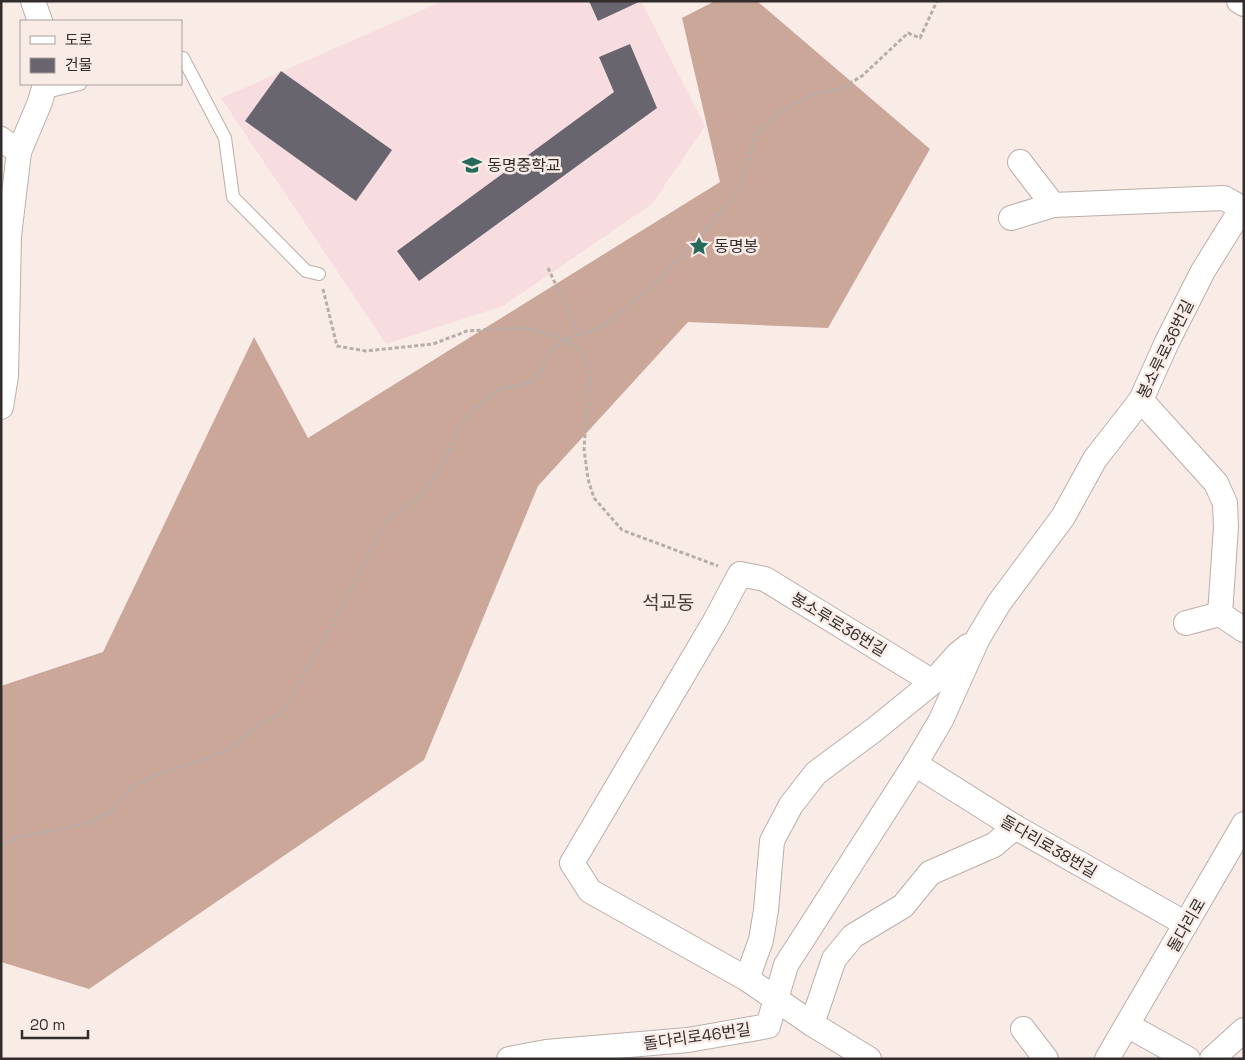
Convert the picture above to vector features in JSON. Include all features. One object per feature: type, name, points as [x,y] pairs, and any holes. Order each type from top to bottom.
[{"type":"street","points":[[33,1],[40,20]]},
{"type":"street","points":[[1240,1],[1244,4]]},
{"type":"street","points":[[1,407],[6,376],[10,145],[40,102],[43,89]]},
{"type":"street","points":[[1020,162],[1053,205]]},
{"type":"street","name":"봉소루로36번길","points":[[776,999],[786,965],[915,764],[941,720],[978,638],[999,603],[1063,517],[1095,459],[1141,400],[1167,342],[1203,271],[1243,208],[1224,198],[1053,205],[1011,218]]},
{"type":"street","points":[[1141,400],[1216,483],[1225,503],[1226,527],[1220,614]]},
{"type":"street","points":[[740,574],[695,655],[572,863],[590,891],[748,979],[812,1024],[869,1059]]},
{"type":"street","name":"봉소루로36번길","points":[[740,574],[765,579],[933,682]]},
{"type":"street","points":[[1186,623],[1220,614],[1244,630]]},
{"type":"street","points":[[748,979],[761,940],[766,910],[772,841],[791,805],[816,773],[874,730],[933,682],[958,654],[978,638]]},
{"type":"street","name":"돌다리로38번길","points":[[915,764],[1014,827],[1186,924]]},
{"type":"street","name":"돌다리로","points":[[1107,1059],[1244,824]]},
{"type":"street","points":[[812,1024],[834,959],[853,936],[903,906],[930,873],[994,845],[1014,827]]},
{"type":"street","name":"돌다리로46번길","points":[[509,1059],[688,1040],[768,1026],[776,999]]},
{"type":"street","points":[[1127,1025],[1188,1059]]},
{"type":"street","points":[[1023,1030],[1046,1059]]},
{"type":"street","points":[[1212,1059],[1244,1030]]},
{"type":"lane","points":[[182,58],[225,138],[233,198],[306,271],[319,274]]},
{"type":"lane","points":[[43,89],[73,85]]},
{"type":"path","points":[[1,846],[19,837],[89,823],[111,811],[135,784],[160,772],[211,757],[231,747],[261,723],[282,712],[338,614],[389,518],[417,498],[432,481],[445,460],[459,426],[481,403],[501,388],[517,386],[535,380],[551,350],[579,334],[595,330],[633,304],[705,231],[739,191],[757,131],[778,114],[810,95],[840,89],[862,76],[908,33],[920,38],[937,1]]},
{"type":"path","points":[[548,268],[579,334]]},
{"type":"path","points":[[319,274],[337,346],[366,351],[433,344],[467,332],[519,328],[543,332],[566,340],[581,352],[590,372],[584,448],[588,479],[594,498],[622,530],[740,574]]},
{"type":"shaded area","name":"동명중학교","points":[[443,1],[641,1],[705,126],[652,204],[503,306],[386,344],[221,98]]},
{"type":"shaded area","points":[[715,1],[757,1],[930,149],[828,328],[688,322],[538,486],[424,760],[89,989],[1,962],[1,686],[103,652],[254,337],[308,438],[720,182],[682,18]]},
{"type":"building","points":[[589,1],[641,1],[598,21]]},
{"type":"building","points":[[630,44],[657,108],[419,281],[397,251],[614,92],[599,57]]},
{"type":"building","points":[[281,71],[392,150],[356,201],[245,121]]},
{"type":"place","name":"동명중학교","points":[[472,165]]},
{"type":"place","name":"동명봉","points":[[699,246]]},
{"type":"district","name":"석교동","points":[[668,602]]}]
